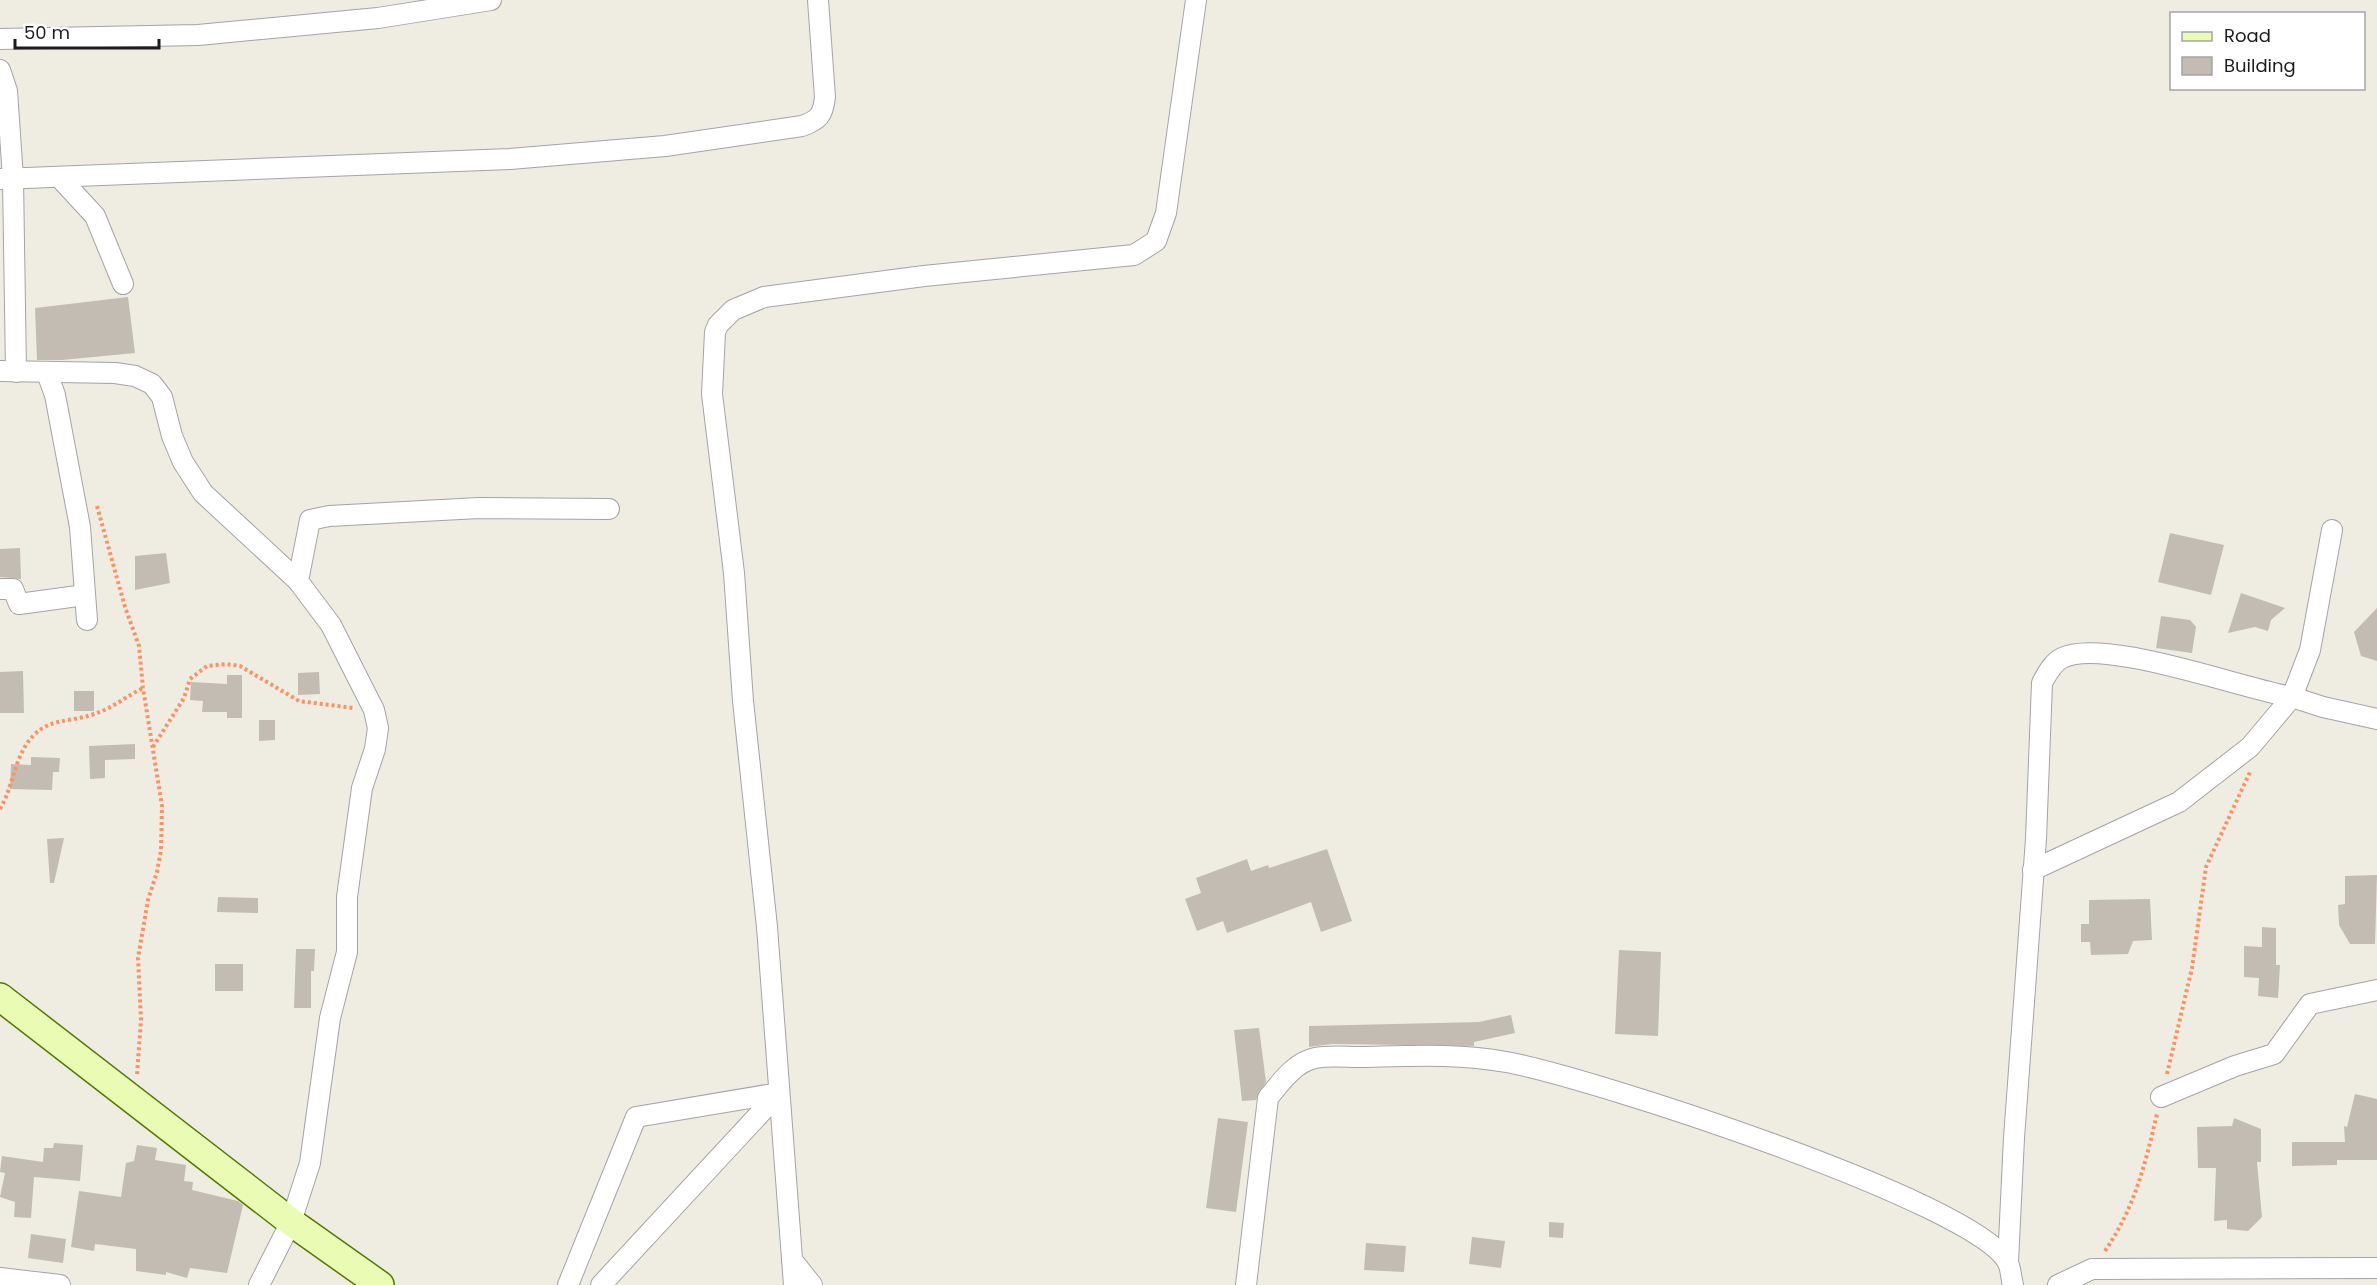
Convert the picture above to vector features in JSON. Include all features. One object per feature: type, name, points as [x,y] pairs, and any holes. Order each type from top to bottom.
[{"type":"street","points":[[0,39],[198,35],[378,18],[491,0]]},
{"type":"street","points":[[6,179],[510,159],[665,146],[802,126],[818,120],[824,111],[818,0]]},
{"type":"street","points":[[794,1285],[734,573],[712,394],[715,332],[718,324],[733,310],[764,297],[924,276],[1107,259],[1144,251],[1156,241],[1166,213],[1196,0]]},
{"type":"street","points":[[0,70],[7,91],[8,372],[115,373],[135,376],[152,384],[162,397],[171,436],[183,462],[203,493],[298,581],[332,625],[374,710],[378,728],[375,748],[362,788],[347,897],[347,952],[330,1018],[310,1163],[291,1222],[259,1285]]},
{"type":"street","points":[[58,177],[95,216],[123,284]]},
{"type":"street","points":[[47,373],[55,395],[80,527],[87,620]]},
{"type":"street","points":[[298,581],[310,520],[329,516],[479,508],[609,509]]},
{"type":"street","points":[[2034,870],[2179,802],[2250,747],[2292,697],[2310,650],[2332,530]]},
{"type":"street","points":[[0,590],[13,589],[19,604],[85,595]]},
{"type":"street","points":[[2013,1285],[2008,1262],[2014,1138],[2034,870],[2041,693],[2042,683],[2050,668],[2062,658],[2103,653],[2197,672],[2323,707],[2377,718]]},
{"type":"street","points":[[2161,1097],[2235,1066],[2274,1054],[2310,1004],[2377,990]]},
{"type":"street","points":[[0,997],[291,1222],[380,1285]]},
{"type":"street","points":[[1245,1285],[1268,1098],[1295,1068],[1315,1058],[1434,1056],[1505,1061],[1571,1078],[1686,1113],[1858,1177],[1948,1217],[1983,1239],[2008,1262]]},
{"type":"street","points":[[568,1285],[636,1117],[779,1094]]},
{"type":"street","points":[[601,1285],[779,1094]]},
{"type":"street","points":[[792,1260],[812,1285]]},
{"type":"street","points":[[2058,1285],[2092,1269],[2377,1268]]},
{"type":"street","points":[[0,1278],[60,1285]]},
{"type":"path","points":[[94,500],[140,646],[143,688],[162,806],[161,850],[148,900],[138,958],[141,1020],[136,1102]]},
{"type":"path","points":[[153,747],[184,698],[190,679],[207,666],[226,664],[240,666],[299,701],[374,710]]},
{"type":"path","points":[[0,809],[10,791],[15,765],[27,744],[45,725],[96,714],[143,688]]},
{"type":"path","points":[[2092,1269],[2120,1229],[2136,1194],[2192,968],[2206,867],[2254,764]]},
{"type":"building","points":[[128,297],[135,353],[37,360],[35,308]]},
{"type":"building","points":[[2170,533],[2224,545],[2211,595],[2158,582]]},
{"type":"building","points":[[20,548],[21,579],[0,577],[0,549]]},
{"type":"building","points":[[166,553],[170,583],[135,590],[135,556]]},
{"type":"building","points":[[2241,593],[2285,608],[2271,620],[2268,631],[2255,627],[2228,633]]},
{"type":"building","points":[[2377,608],[2377,661],[2361,656],[2354,632]]},
{"type":"building","points":[[2161,616],[2190,620],[2196,627],[2192,653],[2156,648]]},
{"type":"building","points":[[23,671],[24,713],[0,713],[0,672]]},
{"type":"building","points":[[319,672],[320,694],[298,695],[298,673]]},
{"type":"building","points":[[227,675],[242,675],[242,718],[227,718],[227,712],[202,712],[203,701],[190,700],[191,682],[227,684]]},
{"type":"building","points":[[74,691],[94,691],[94,711],[74,711]]},
{"type":"building","points":[[259,720],[275,720],[275,740],[259,741]]},
{"type":"building","points":[[135,744],[135,759],[105,760],[105,778],[90,779],[89,746]]},
{"type":"building","points":[[31,757],[60,758],[59,772],[53,772],[52,790],[10,789],[11,764],[31,765]]},
{"type":"building","points":[[64,838],[54,883],[50,883],[47,839]]},
{"type":"building","points":[[1327,849],[1352,921],[1321,932],[1311,902],[1227,933],[1223,921],[1197,931],[1185,899],[1201,893],[1196,878],[1247,859],[1251,871],[1268,865],[1269,868]]},
{"type":"building","points":[[2377,875],[2375,944],[2350,944],[2339,925],[2338,905],[2345,904],[2345,876]]},
{"type":"building","points":[[218,897],[258,898],[258,913],[217,912]]},
{"type":"building","points":[[2150,899],[2152,940],[2133,941],[2128,954],[2091,955],[2090,942],[2081,942],[2081,924],[2089,924],[2089,900]]},
{"type":"building","points":[[2262,927],[2276,928],[2276,965],[2280,965],[2278,998],[2258,996],[2259,978],[2244,977],[2244,946],[2262,947]]},
{"type":"building","points":[[296,949],[315,949],[314,971],[311,971],[311,1008],[294,1008]]},
{"type":"building","points":[[1619,950],[1661,952],[1658,1036],[1615,1034]]},
{"type":"building","points":[[215,964],[243,964],[243,991],[215,991]]},
{"type":"building","points":[[1511,1015],[1515,1033],[1474,1042],[1474,1046],[1332,1044],[1309,1047],[1309,1026],[1479,1022]]},
{"type":"building","points":[[1259,1028],[1266,1082],[1256,1100],[1242,1101],[1234,1030]]},
{"type":"building","points":[[2355,1094],[2377,1099],[2377,1160],[2337,1160],[2337,1165],[2292,1166],[2292,1142],[2345,1142],[2344,1126],[2347,1127]]},
{"type":"building","points":[[1218,1118],[1248,1122],[1236,1212],[1206,1208]]},
{"type":"building","points":[[2234,1118],[2261,1129],[2261,1162],[2257,1162],[2262,1217],[2248,1231],[2227,1229],[2227,1220],[2214,1221],[2216,1168],[2198,1168],[2197,1127],[2232,1126]]},
{"type":"building","points":[[54,1143],[83,1145],[80,1181],[34,1177],[31,1218],[14,1217],[15,1202],[0,1197],[5,1173],[0,1172],[2,1156],[43,1162],[44,1148],[53,1148]]},
{"type":"building","points":[[137,1145],[157,1148],[155,1160],[186,1165],[184,1181],[193,1182],[192,1190],[238,1201],[243,1205],[227,1273],[190,1268],[187,1278],[166,1272],[166,1275],[136,1271],[136,1249],[95,1244],[94,1251],[71,1247],[79,1191],[121,1197],[126,1163],[134,1161]]},
{"type":"building","points":[[1549,1222],[1564,1223],[1563,1238],[1549,1237]]},
{"type":"building","points":[[31,1234],[66,1239],[63,1263],[28,1258]]},
{"type":"building","points":[[1472,1237],[1505,1241],[1501,1268],[1469,1264]]},
{"type":"building","points":[[1366,1243],[1406,1246],[1404,1272],[1364,1270]]}]
